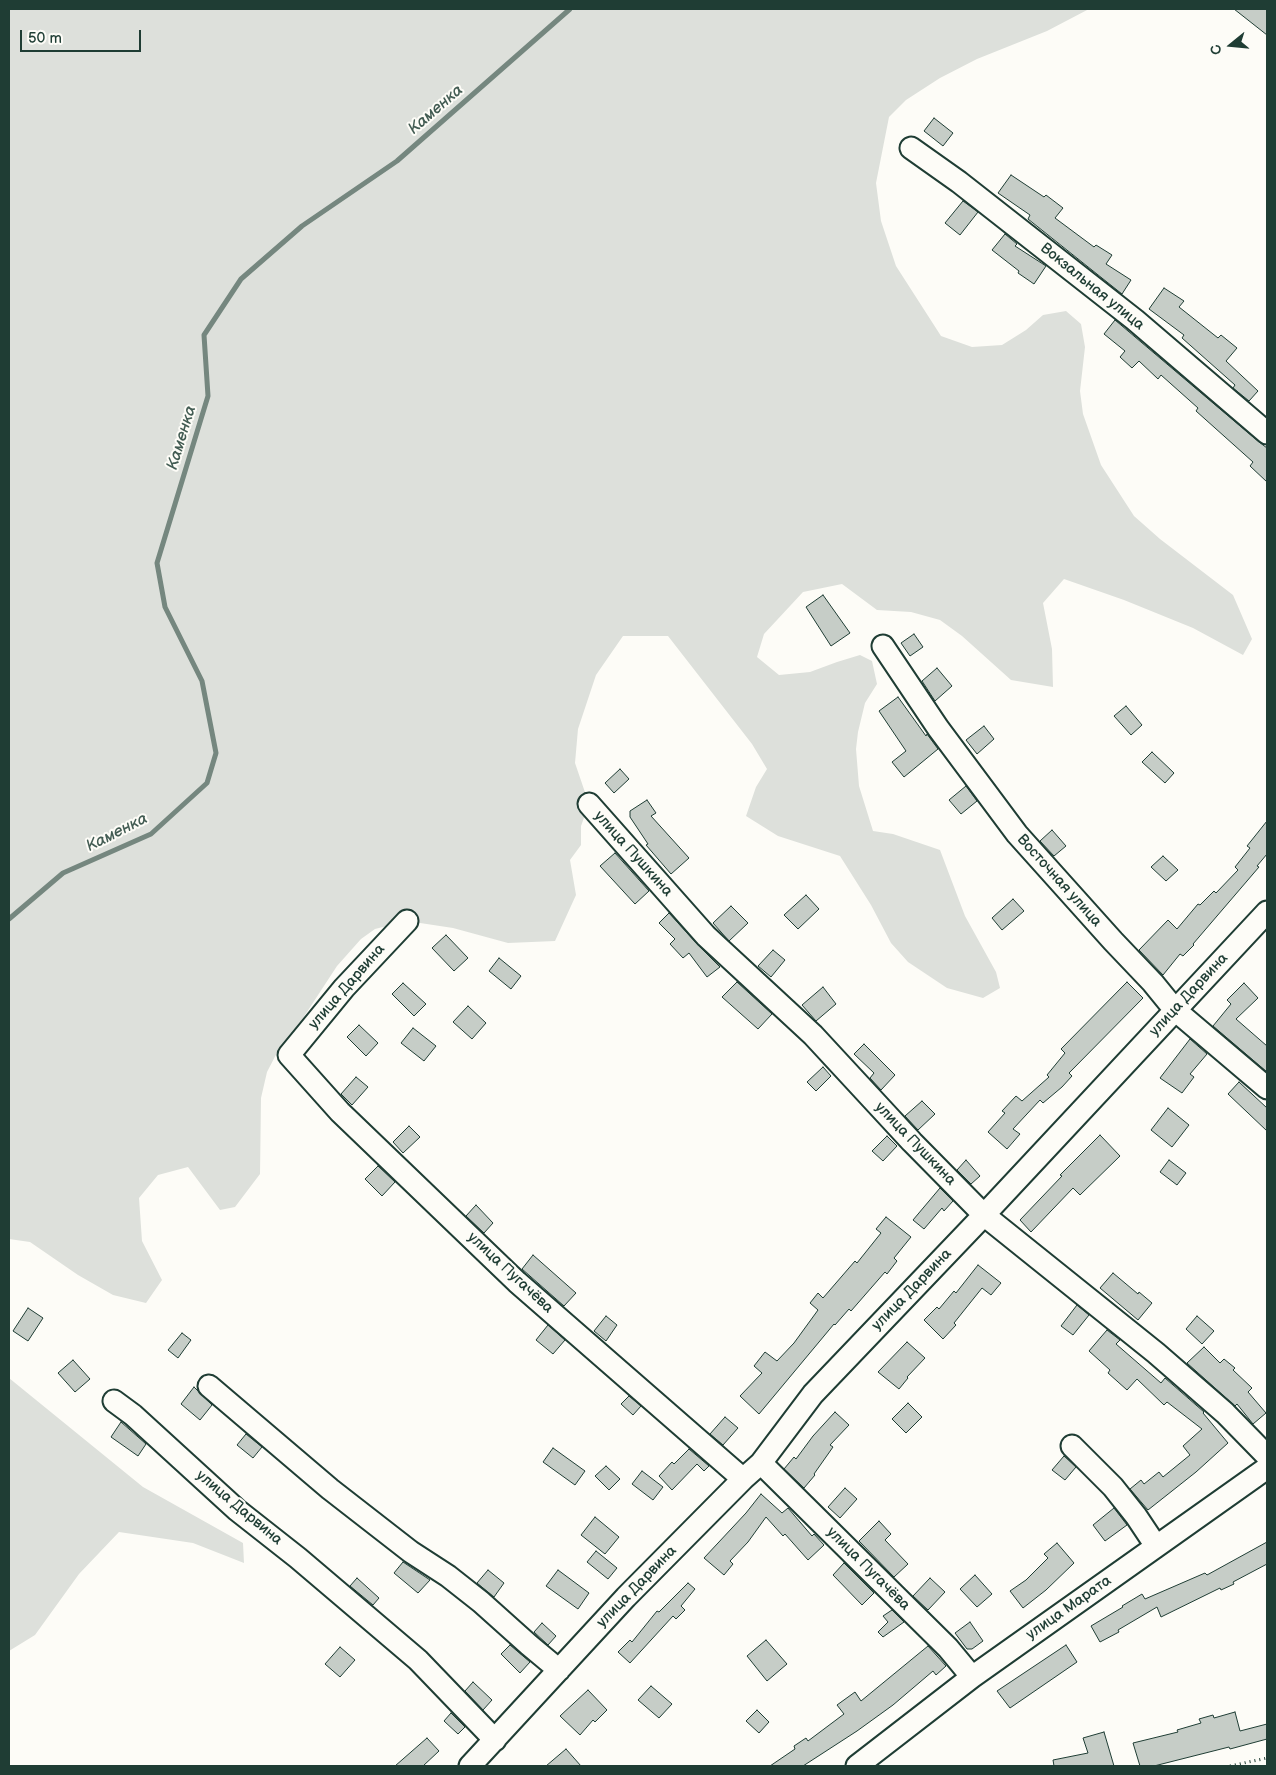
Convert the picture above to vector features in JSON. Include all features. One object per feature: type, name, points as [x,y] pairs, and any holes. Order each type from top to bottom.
[{"type":"street","name":"Вокзальная улица","points":[[911,148],[959,182],[1135,320],[1267,433]]},
{"type":"street","name":"Восточная улица","points":[[883,646],[938,728],[1017,834],[1153,983],[1175,1010],[1267,1088]]},
{"type":"street","name":"улица Пушкина","points":[[588,804],[706,936],[813,1035],[912,1142],[984,1215],[1156,1353],[1225,1413],[1267,1456]]},
{"type":"street","name":"улица Дарвина","points":[[470,1766],[626,1597],[761,1463],[813,1394],[984,1215],[1267,912]]},
{"type":"street","name":"улица Дарвина","points":[[289,1055],[344,988],[407,921]]},
{"type":"street","name":"улица Пугачёва","points":[[289,1055],[340,1112],[518,1282],[743,1479]]},
{"type":"street","points":[[209,1386],[330,1489],[411,1552],[448,1576],[481,1602],[559,1670]]},
{"type":"street","name":"улица Дарвина","points":[[114,1401],[133,1415],[237,1510],[298,1558],[418,1660],[494,1740]]},
{"type":"street","points":[[1072,1446],[1113,1487],[1136,1516],[1156,1546]]},
{"type":"street","name":"улица Пугачёва","points":[[761,1463],[948,1648],[972,1677]]},
{"type":"street","name":"улица Марата","points":[[857,1766],[972,1677],[1267,1468]]},
{"type":"path","points":[[1230,1766],[1267,1758]]},
{"type":"shaded area","points":[[9,9],[1089,9],[1047,31],[977,59],[940,78],[906,100],[889,117],[876,183],[881,221],[896,266],[941,336],[972,347],[1002,345],[1026,330],[1043,315],[1066,311],[1081,324],[1085,347],[1080,391],[1083,414],[1101,465],[1134,516],[1160,539],[1233,595],[1252,639],[1243,655],[1193,628],[1124,600],[1064,579],[1043,603],[1052,649],[1053,687],[1011,680],[962,636],[940,620],[911,612],[877,610],[842,584],[803,592],[764,634],[757,657],[779,675],[810,672],[860,655],[872,661],[877,684],[865,703],[856,749],[859,786],[873,831],[893,834],[940,850],[965,916],[996,972],[1000,988],[983,998],[947,988],[908,962],[891,943],[871,905],[840,856],[778,836],[746,816],[756,787],[767,769],[752,744],[668,636],[623,636],[596,675],[578,729],[575,763],[589,804],[581,826],[581,845],[570,860],[576,895],[555,941],[508,943],[453,928],[407,921],[375,929],[361,939],[337,966],[303,1018],[281,1045],[267,1072],[261,1098],[260,1174],[235,1207],[220,1210],[188,1167],[158,1175],[139,1198],[142,1241],[162,1280],[146,1303],[113,1295],[78,1275],[30,1242],[9,1239]]},
{"type":"shaded area","points":[[9,1378],[143,1487],[243,1543],[244,1563],[193,1543],[119,1532],[79,1574],[35,1635],[9,1651]]},
{"type":"building","points":[[1234,9],[1267,9],[1267,35]]},
{"type":"building","points":[[934,118],[953,133],[943,146],[924,131]]},
{"type":"building","points":[[1011,175],[1044,197],[1046,195],[1063,208],[1055,218],[1094,247],[1096,245],[1112,255],[1106,264],[1131,280],[1122,294],[1028,219],[1030,215],[998,193]]},
{"type":"building","points":[[963,201],[978,212],[960,235],[945,223]]},
{"type":"building","points":[[1005,234],[1017,244],[1015,246],[1046,266],[1034,284],[1018,273],[1019,271],[992,250]]},
{"type":"building","points":[[1164,288],[1184,301],[1179,307],[1218,338],[1221,335],[1237,348],[1226,361],[1258,391],[1249,401],[1233,388],[1235,385],[1182,338],[1184,335],[1149,309]]},
{"type":"building","points":[[1115,320],[1267,448],[1267,482],[1250,466],[1253,462],[1196,411],[1198,408],[1161,375],[1158,379],[1139,361],[1132,368],[1120,357],[1125,351],[1104,334]]},
{"type":"building","points":[[823,595],[850,633],[831,646],[806,607]]},
{"type":"building","points":[[914,634],[923,647],[910,656],[901,643]]},
{"type":"building","points":[[937,668],[952,686],[935,701],[922,681]]},
{"type":"building","points":[[898,697],[926,736],[927,734],[938,749],[904,777],[892,762],[906,751],[879,711]]},
{"type":"building","points":[[1126,706],[1142,725],[1131,735],[1114,716]]},
{"type":"building","points":[[984,726],[994,739],[977,754],[966,740]]},
{"type":"building","points":[[1152,752],[1174,773],[1165,783],[1142,762]]},
{"type":"building","points":[[620,769],[629,779],[614,793],[605,783]]},
{"type":"building","points":[[966,786],[977,801],[961,814],[949,800]]},
{"type":"building","points":[[647,800],[656,813],[651,816],[689,858],[671,874],[646,845],[648,844],[630,817],[630,811]]},
{"type":"building","points":[[1267,821],[1267,854],[1257,866],[1259,867],[1194,945],[1183,956],[1180,954],[1163,975],[1139,950],[1168,920],[1177,929],[1198,904],[1200,905],[1214,891],[1216,893],[1238,870],[1235,867],[1250,848],[1247,846]]},
{"type":"building","points":[[1052,830],[1066,846],[1054,856],[1040,841]]},
{"type":"building","points":[[615,853],[649,891],[635,904],[600,866]]},
{"type":"building","points":[[1163,856],[1178,870],[1166,881],[1151,867]]},
{"type":"building","points":[[806,895],[819,909],[798,929],[784,915]]},
{"type":"building","points":[[1013,899],[1024,911],[1002,930],[992,918]]},
{"type":"building","points":[[731,906],[748,923],[729,941],[713,923]]},
{"type":"building","points":[[669,913],[720,967],[707,977],[689,953],[683,958],[670,944],[675,939],[659,923]]},
{"type":"building","points":[[446,935],[468,958],[454,971],[432,948]]},
{"type":"building","points":[[773,950],[785,960],[771,977],[758,966]]},
{"type":"building","points":[[499,958],[521,976],[511,989],[489,971]]},
{"type":"building","points":[[737,982],[772,1014],[758,1029],[722,997]]},
{"type":"building","points":[[1127,982],[1143,998],[1069,1073],[1072,1076],[1062,1087],[1043,1103],[1040,1100],[1013,1129],[1020,1134],[1007,1149],[988,1132],[1005,1113],[1002,1111],[1016,1096],[1022,1101],[1049,1077],[1047,1075],[1065,1053],[1061,1049]]},
{"type":"building","points":[[403,983],[426,1004],[414,1016],[392,994]]},
{"type":"building","points":[[1244,983],[1258,998],[1236,1019],[1267,1046],[1267,1072],[1213,1026],[1231,1004],[1227,1000]]},
{"type":"building","points":[[823,987],[836,1004],[816,1021],[802,1005]]},
{"type":"building","points":[[468,1006],[486,1023],[472,1039],[453,1022]]},
{"type":"building","points":[[359,1025],[378,1043],[366,1056],[347,1037]]},
{"type":"building","points":[[413,1028],[436,1046],[424,1061],[401,1043]]},
{"type":"building","points":[[1190,1039],[1207,1054],[1190,1074],[1194,1077],[1182,1093],[1160,1078]]},
{"type":"building","points":[[864,1044],[895,1075],[881,1090],[870,1078],[874,1073],[854,1054]]},
{"type":"building","points":[[823,1067],[831,1076],[816,1091],[807,1082]]},
{"type":"building","points":[[356,1077],[368,1087],[352,1105],[341,1094]]},
{"type":"building","points":[[1239,1082],[1267,1108],[1267,1131],[1228,1094]]},
{"type":"building","points":[[922,1101],[935,1114],[918,1130],[905,1116]]},
{"type":"building","points":[[1168,1108],[1189,1125],[1172,1147],[1151,1130]]},
{"type":"building","points":[[409,1126],[420,1137],[403,1153],[393,1142]]},
{"type":"building","points":[[1100,1135],[1120,1156],[1080,1195],[1073,1188],[1031,1232],[1020,1220],[1062,1176],[1060,1175]]},
{"type":"building","points":[[887,1136],[897,1146],[883,1161],[872,1151]]},
{"type":"building","points":[[966,1160],[980,1176],[971,1184],[957,1170]]},
{"type":"building","points":[[1169,1160],[1186,1173],[1177,1185],[1160,1172]]},
{"type":"building","points":[[378,1166],[395,1182],[382,1196],[365,1179]]},
{"type":"building","points":[[940,1188],[953,1201],[944,1211],[942,1208],[924,1229],[913,1220]]},
{"type":"building","points":[[476,1205],[493,1223],[484,1233],[466,1216]]},
{"type":"building","points":[[886,1217],[911,1237],[894,1258],[897,1261],[851,1311],[849,1309],[834,1324],[759,1414],[740,1396],[762,1373],[754,1366],[765,1352],[777,1361],[794,1343],[818,1310],[810,1303],[818,1293],[823,1298],[855,1261],[857,1263],[881,1233],[876,1229]]},
{"type":"building","points":[[533,1255],[576,1293],[564,1306],[522,1269]]},
{"type":"building","points":[[978,1265],[1001,1283],[991,1295],[982,1288],[954,1323],[956,1325],[943,1339],[924,1320],[937,1307],[939,1309],[954,1291],[956,1293]]},
{"type":"building","points":[[1113,1273],[1152,1303],[1138,1320],[1100,1288]]},
{"type":"building","points":[[1077,1305],[1089,1315],[1073,1335],[1061,1326]]},
{"type":"building","points":[[28,1308],[43,1318],[28,1341],[13,1331]]},
{"type":"building","points":[[606,1316],[617,1325],[606,1341],[594,1331]]},
{"type":"building","points":[[1197,1316],[1214,1331],[1202,1344],[1186,1329]]},
{"type":"building","points":[[548,1325],[565,1340],[553,1354],[536,1340]]},
{"type":"building","points":[[1107,1330],[1120,1340],[1116,1344],[1161,1383],[1165,1378],[1204,1412],[1228,1443],[1196,1472],[1148,1510],[1130,1489],[1141,1480],[1144,1484],[1159,1472],[1163,1477],[1190,1455],[1183,1446],[1202,1429],[1167,1402],[1164,1405],[1137,1379],[1127,1390],[1108,1373],[1110,1370],[1089,1351]]},
{"type":"building","points":[[182,1333],[191,1340],[178,1358],[168,1350]]},
{"type":"building","points":[[907,1342],[925,1358],[907,1377],[899,1389],[878,1372]]},
{"type":"building","points":[[1204,1347],[1220,1363],[1224,1359],[1235,1368],[1233,1370],[1252,1388],[1248,1392],[1266,1413],[1253,1424],[1237,1404],[1235,1406],[1187,1363]]},
{"type":"building","points":[[73,1360],[90,1379],[75,1392],[58,1373]]},
{"type":"building","points":[[194,1387],[212,1405],[200,1420],[181,1404]]},
{"type":"building","points":[[629,1396],[641,1406],[633,1415],[621,1404]]},
{"type":"building","points":[[908,1403],[922,1417],[906,1433],[892,1419]]},
{"type":"building","points":[[835,1412],[849,1425],[830,1445],[833,1447],[804,1488],[784,1469],[794,1457],[796,1459],[813,1436]]},
{"type":"building","points":[[725,1417],[738,1428],[723,1445],[710,1434]]},
{"type":"building","points":[[121,1422],[146,1444],[138,1456],[111,1437]]},
{"type":"building","points":[[246,1434],[262,1447],[253,1458],[237,1445]]},
{"type":"building","points":[[553,1448],[585,1471],[575,1485],[543,1462]]},
{"type":"building","points":[[689,1449],[709,1466],[704,1471],[697,1464],[672,1490],[659,1476],[672,1462],[674,1464]]},
{"type":"building","points":[[1064,1456],[1076,1467],[1065,1480],[1052,1470]]},
{"type":"building","points":[[606,1466],[620,1479],[609,1490],[595,1476]]},
{"type":"building","points":[[642,1471],[663,1487],[653,1500],[632,1484]]},
{"type":"building","points":[[845,1488],[857,1499],[840,1518],[828,1507]]},
{"type":"building","points":[[761,1494],[782,1513],[788,1508],[812,1536],[814,1534],[824,1545],[808,1560],[785,1534],[783,1536],[766,1517],[748,1542],[730,1561],[733,1564],[724,1575],[704,1558]]},
{"type":"building","points":[[1114,1508],[1127,1525],[1105,1541],[1093,1525]]},
{"type":"building","points":[[595,1517],[619,1537],[605,1554],[581,1535]]},
{"type":"building","points":[[879,1521],[891,1534],[885,1540],[908,1564],[894,1577],[859,1541]]},
{"type":"building","points":[[1267,1542],[1267,1564],[1233,1582],[1234,1584],[1221,1590],[1220,1588],[1161,1617],[1157,1607],[1100,1642],[1091,1626],[1142,1594],[1145,1599],[1205,1573],[1207,1575]]},
{"type":"building","points":[[1057,1543],[1074,1563],[1046,1590],[1023,1608],[1010,1591],[1026,1580],[1048,1558],[1044,1554]]},
{"type":"building","points":[[596,1551],[617,1568],[608,1579],[587,1562]]},
{"type":"building","points":[[403,1562],[430,1580],[418,1593],[394,1573]]},
{"type":"building","points":[[844,1563],[874,1593],[862,1605],[833,1575]]},
{"type":"building","points":[[488,1570],[504,1583],[494,1597],[477,1583]]},
{"type":"building","points":[[558,1570],[589,1593],[578,1609],[546,1586]]},
{"type":"building","points":[[975,1575],[992,1594],[977,1607],[960,1589]]},
{"type":"building","points":[[357,1578],[379,1598],[373,1605],[350,1586]]},
{"type":"building","points":[[930,1578],[945,1592],[928,1610],[913,1596]]},
{"type":"building","points":[[688,1583],[695,1589],[681,1606],[685,1610],[676,1619],[673,1616],[630,1663],[618,1652],[630,1640],[632,1642],[657,1611],[659,1612]]},
{"type":"building","points":[[892,1610],[904,1622],[883,1637],[878,1632],[888,1622],[883,1616]]},
{"type":"building","points":[[970,1622],[983,1641],[972,1649],[967,1649],[955,1633]]},
{"type":"building","points":[[542,1623],[556,1636],[548,1645],[534,1632]]},
{"type":"building","points":[[766,1640],[787,1664],[767,1681],[747,1656]]},
{"type":"building","points":[[510,1645],[530,1662],[520,1673],[501,1654]]},
{"type":"building","points":[[1066,1645],[1077,1662],[1010,1708],[997,1691]]},
{"type":"building","points":[[928,1646],[946,1666],[936,1675],[933,1671],[893,1705],[803,1766],[770,1766],[795,1749],[794,1746],[806,1738],[808,1741],[844,1714],[837,1705],[855,1692],[861,1701]]},
{"type":"building","points":[[340,1647],[355,1660],[340,1677],[325,1664]]},
{"type":"building","points":[[473,1682],[492,1700],[483,1710],[465,1691]]},
{"type":"building","points":[[651,1686],[672,1704],[659,1718],[638,1700]]},
{"type":"building","points":[[588,1690],[607,1710],[595,1722],[593,1720],[580,1735],[560,1716]]},
{"type":"building","points":[[757,1710],[769,1722],[759,1733],[746,1721]]},
{"type":"building","points":[[1235,1712],[1240,1731],[1267,1724],[1267,1739],[1154,1766],[1140,1766],[1133,1743],[1178,1732],[1177,1730],[1201,1723],[1199,1719],[1213,1715],[1214,1718]]},
{"type":"building","points":[[451,1713],[465,1727],[458,1734],[444,1721]]},
{"type":"building","points":[[1104,1732],[1114,1766],[1054,1766],[1053,1760],[1088,1753],[1083,1738]]},
{"type":"building","points":[[427,1738],[439,1751],[423,1766],[395,1766]]},
{"type":"building","points":[[566,1749],[581,1766],[546,1766]]},
{"type":"waterway","name":"Каменка","points":[[9,919],[63,873],[151,834],[207,783],[216,753],[202,681],[165,607],[157,563],[208,396],[204,335],[241,279],[302,226],[397,161],[570,9]]}]
